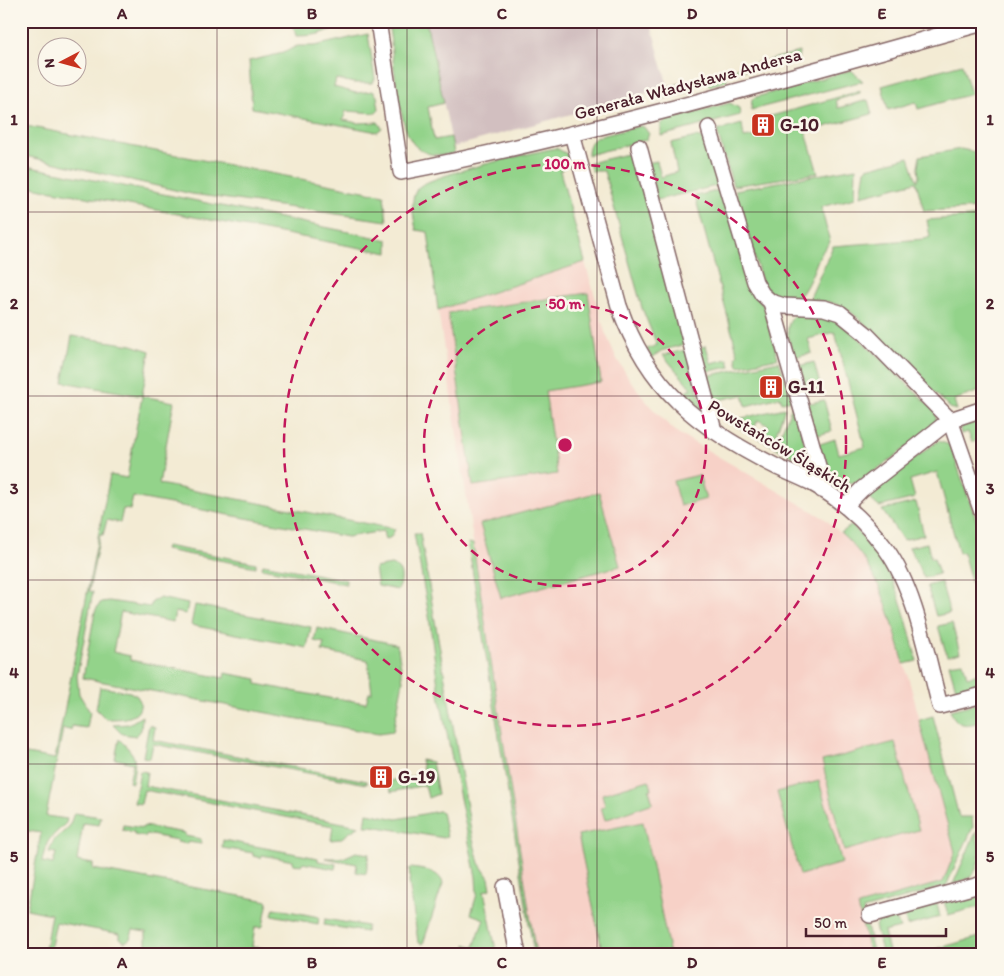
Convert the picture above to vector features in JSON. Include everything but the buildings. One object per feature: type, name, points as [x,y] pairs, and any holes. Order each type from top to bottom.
[{"type":"street","name":"Generała Władysława Andersa","points":[[378,21],[401,172],[572,134],[741,90],[983,23]]},
{"type":"street","points":[[709,128],[754,282],[762,294],[771,302],[784,306],[824,308],[840,313],[866,334],[950,420],[983,515]]},
{"type":"street","name":"Powstańców Śląskich","points":[[572,134],[612,282],[628,332],[637,350],[659,383],[679,404],[714,431],[754,455],[822,490],[845,506],[887,551],[899,574],[913,606],[940,706],[983,695]]},
{"type":"street","points":[[639,147],[714,431]]},
{"type":"street","points":[[771,302],[820,474],[822,490]]},
{"type":"street","points":[[845,506],[862,489],[950,420],[983,409]]},
{"type":"street","points":[[870,915],[983,884]]},
{"type":"street","points":[[505,887],[518,955]]},
{"type":"shaded area","points":[[426,21],[650,21],[668,87],[453,147]]},
{"type":"shaded area","points":[[585,262],[605,332],[617,359],[650,406],[676,432],[824,518],[849,541],[872,570],[890,611],[956,852],[943,882],[858,906],[869,952],[860,955],[536,955],[438,310]]},
{"type":"green space","points":[[292,21],[347,21],[322,33],[296,36]]},
{"type":"green space","points":[[401,21],[426,21],[444,103],[428,107],[434,140],[451,137],[454,153],[437,155],[426,153],[416,147],[407,133],[394,70],[389,28]]},
{"type":"green space","points":[[368,34],[375,79],[372,83],[354,83],[336,79],[334,87],[356,93],[373,91],[377,96],[379,109],[376,113],[346,111],[343,120],[358,123],[378,122],[382,128],[377,132],[252,108],[249,61],[283,53],[297,46],[314,46]]},
{"type":"green space","points":[[799,52],[798,62],[792,64],[790,58],[726,75],[727,81],[709,86],[703,77]]},
{"type":"green space","points":[[962,64],[971,94],[918,109],[916,102],[888,110],[882,86]]},
{"type":"green space","points":[[851,70],[863,81],[751,110],[752,99],[756,97]]},
{"type":"green space","points":[[689,81],[692,91],[659,100],[651,91]]},
{"type":"green space","points":[[860,91],[860,93],[836,100],[838,108],[868,100],[872,114],[806,132],[818,173],[733,186],[717,131],[742,124],[744,138],[756,136],[754,121]]},
{"type":"green space","points":[[730,103],[739,108],[740,115],[661,136],[661,124],[667,120]]},
{"type":"green space","points":[[21,125],[384,195],[387,221],[192,194],[21,155]]},
{"type":"green space","points":[[640,126],[644,127],[649,134],[646,140],[588,155],[590,144],[597,137]]},
{"type":"green space","points":[[696,137],[707,140],[720,185],[657,200],[648,163],[657,161],[661,177],[677,172],[671,143]]},
{"type":"green space","points":[[556,148],[567,154],[570,163],[560,171],[585,262],[438,310],[428,232],[416,230],[414,220],[413,199],[417,189],[424,184],[459,171]]},
{"type":"green space","points":[[961,149],[975,152],[983,160],[983,208],[924,211],[916,182],[861,196],[865,170],[867,168],[909,157],[917,181],[919,177],[920,156]]},
{"type":"green space","points":[[632,153],[685,344],[661,351],[652,358],[647,349],[657,345],[642,308],[604,171],[592,171],[589,163]]},
{"type":"green space","points":[[21,165],[388,240],[388,253],[21,185]]},
{"type":"green space","points":[[856,168],[855,198],[821,207],[830,242],[820,255],[803,292],[794,301],[773,295],[763,286],[735,190]]},
{"type":"green space","points":[[721,190],[758,296],[764,308],[778,358],[738,366],[736,356],[738,355],[695,196]]},
{"type":"green space","points":[[983,216],[983,390],[954,400],[957,410],[950,408],[872,330],[852,313],[842,306],[829,302],[809,300],[833,246],[924,239],[930,237],[927,220]]},
{"type":"green space","points":[[588,293],[601,382],[545,391],[557,474],[473,486],[448,313]]},
{"type":"green space","points":[[804,311],[839,319],[936,412],[936,426],[860,482],[852,483],[838,478],[823,459],[817,445],[835,439],[839,454],[865,447],[835,332],[808,339],[812,353],[794,358],[788,337],[789,324],[796,314]]},
{"type":"green space","points":[[72,336],[132,345],[150,351],[142,396],[63,382]]},
{"type":"green space","points":[[706,346],[711,363],[728,359],[730,367],[705,372],[698,348]]},
{"type":"green space","points":[[686,350],[704,413],[682,395],[691,388],[663,355]]},
{"type":"green space","points":[[779,361],[792,400],[782,402],[780,397],[746,406],[743,395],[713,401],[706,376]]},
{"type":"green space","points":[[814,362],[821,389],[803,394],[796,367]]},
{"type":"green space","points":[[142,396],[174,402],[159,484],[395,529],[391,537],[385,540],[383,531],[347,537],[133,497],[130,510],[123,509],[120,523],[107,520],[103,535],[100,535],[89,591],[93,592],[77,676],[79,694],[90,712],[87,728],[72,726],[71,730],[63,729],[46,816],[67,819],[66,823],[47,843],[42,862],[53,864],[56,853],[49,852],[54,840],[69,827],[74,813],[101,817],[99,825],[83,823],[77,861],[93,864],[93,869],[268,901],[263,926],[255,927],[252,946],[297,955],[230,955],[166,943],[161,948],[149,947],[146,945],[146,932],[133,930],[130,939],[125,942],[120,938],[120,934],[56,922],[49,955],[44,955],[51,914],[27,909],[41,833],[21,830],[21,753],[55,759],[110,475],[127,478]]},
{"type":"green space","points":[[824,400],[832,431],[815,436],[806,404]]},
{"type":"green space","points":[[793,404],[812,467],[775,447]]},
{"type":"green space","points":[[785,408],[772,445],[758,438],[760,434],[763,436],[768,425],[758,420],[753,430],[755,432],[753,435],[735,425],[738,419]]},
{"type":"green space","points":[[983,415],[983,438],[972,442],[968,432],[961,434],[960,428],[967,420]]},
{"type":"green space","points":[[938,441],[950,445],[983,539],[983,625],[963,552],[959,553],[937,472],[910,480],[915,498],[879,507],[869,498],[869,492]]},
{"type":"green space","points":[[699,475],[706,499],[680,506],[673,481]]},
{"type":"green space","points":[[599,492],[620,566],[501,598],[480,524]]},
{"type":"green space","points":[[916,502],[924,535],[903,540],[882,510]]},
{"type":"green space","points":[[852,525],[877,554],[893,582],[903,608],[917,661],[904,664],[882,593],[865,561],[841,533]]},
{"type":"green space","points":[[414,533],[420,533],[472,836],[479,863],[489,878],[491,889],[484,891],[497,955],[468,955],[466,944],[474,947],[484,919],[471,914],[477,894],[476,877],[439,694],[429,616]]},
{"type":"green space","points":[[468,543],[473,544],[536,955],[534,955]]},
{"type":"green space","points":[[927,543],[931,558],[934,558],[939,574],[924,578],[909,547]]},
{"type":"green space","points":[[166,546],[256,563],[256,567],[165,550]]},
{"type":"green space","points":[[263,564],[346,580],[346,584],[262,568]]},
{"type":"green space","points":[[391,565],[398,569],[401,575],[398,590],[378,586],[375,568]]},
{"type":"green space","points":[[941,582],[950,613],[936,616],[927,586]]},
{"type":"green space","points":[[160,598],[188,604],[186,614],[175,612],[173,622],[121,612],[113,652],[130,656],[130,660],[224,678],[225,673],[257,679],[257,684],[334,699],[366,703],[369,692],[372,693],[368,660],[322,651],[324,643],[314,641],[317,628],[395,644],[398,648],[403,681],[393,732],[378,734],[83,678],[95,611],[101,602],[109,601],[150,607],[152,602]]},
{"type":"green space","points":[[195,605],[311,627],[307,648],[191,625]]},
{"type":"green space","points":[[952,623],[960,653],[947,656],[938,626]]},
{"type":"green space","points":[[963,662],[967,677],[983,673],[983,690],[958,696],[949,664]]},
{"type":"green space","points":[[100,687],[130,692],[137,696],[140,701],[138,712],[129,717],[106,719],[96,709]]},
{"type":"green space","points":[[983,702],[983,721],[977,723],[959,723],[950,710]]},
{"type":"green space","points":[[142,716],[141,730],[136,736],[122,734],[113,725],[129,724]]},
{"type":"green space","points":[[933,716],[959,817],[972,817],[973,827],[946,886],[863,910],[874,955],[860,955],[869,952],[858,906],[943,882],[955,852],[919,720]]},
{"type":"green space","points":[[149,725],[155,727],[153,740],[367,781],[367,784],[153,744],[150,758],[143,757]]},
{"type":"green space","points":[[119,739],[133,754],[135,763],[132,783],[129,782],[133,763],[115,759]]},
{"type":"green space","points":[[895,742],[919,830],[844,851],[822,761]]},
{"type":"green space","points":[[421,760],[432,762],[438,794],[428,798],[425,785],[391,792],[389,781],[424,774]]},
{"type":"green space","points":[[140,771],[147,772],[145,786],[359,826],[340,839],[331,840],[333,826],[144,790],[141,804],[134,803]]},
{"type":"green space","points":[[649,780],[652,789],[649,790],[653,803],[605,820],[601,807],[605,806],[602,794]]},
{"type":"green space","points":[[819,781],[842,863],[800,875],[777,792]]},
{"type":"green space","points":[[442,812],[447,837],[444,838],[365,826],[367,813],[397,819]]},
{"type":"green space","points":[[643,822],[670,955],[603,955],[578,835]]},
{"type":"green space","points":[[123,825],[143,828],[144,826],[185,833],[185,836],[201,839],[201,844],[188,842],[187,844],[177,842],[177,840],[146,834],[145,837],[134,835],[134,832],[122,830]]},
{"type":"green space","points":[[976,832],[979,844],[979,857],[976,869],[966,879],[953,884]]},
{"type":"green space","points":[[223,840],[318,858],[318,861],[336,864],[335,869],[302,863],[301,865],[293,864],[293,861],[262,855],[261,858],[253,856],[253,853],[222,848]]},
{"type":"green space","points":[[356,852],[369,854],[366,874],[356,872],[357,864],[325,858],[343,858]]},
{"type":"green space","points":[[409,869],[434,873],[438,875],[443,883],[423,944],[418,942],[409,881]]},
{"type":"green space","points":[[978,892],[982,906],[948,915],[944,901]]},
{"type":"green space","points":[[937,903],[940,917],[907,926],[904,912]]},
{"type":"green space","points":[[274,908],[319,917],[318,924],[272,915]]},
{"type":"green space","points":[[894,913],[900,928],[884,932],[890,955],[883,955],[875,926],[881,916]]},
{"type":"green space","points":[[325,919],[367,926],[366,932],[324,925]]},
{"type":"green space","points":[[983,936],[983,955],[913,955]]},
{"type":"place","name":"G-10","points":[[763,125]]},
{"type":"place","name":"G-11","points":[[771,387]]},
{"type":"place","name":"G-19","points":[[381,777]]}]
